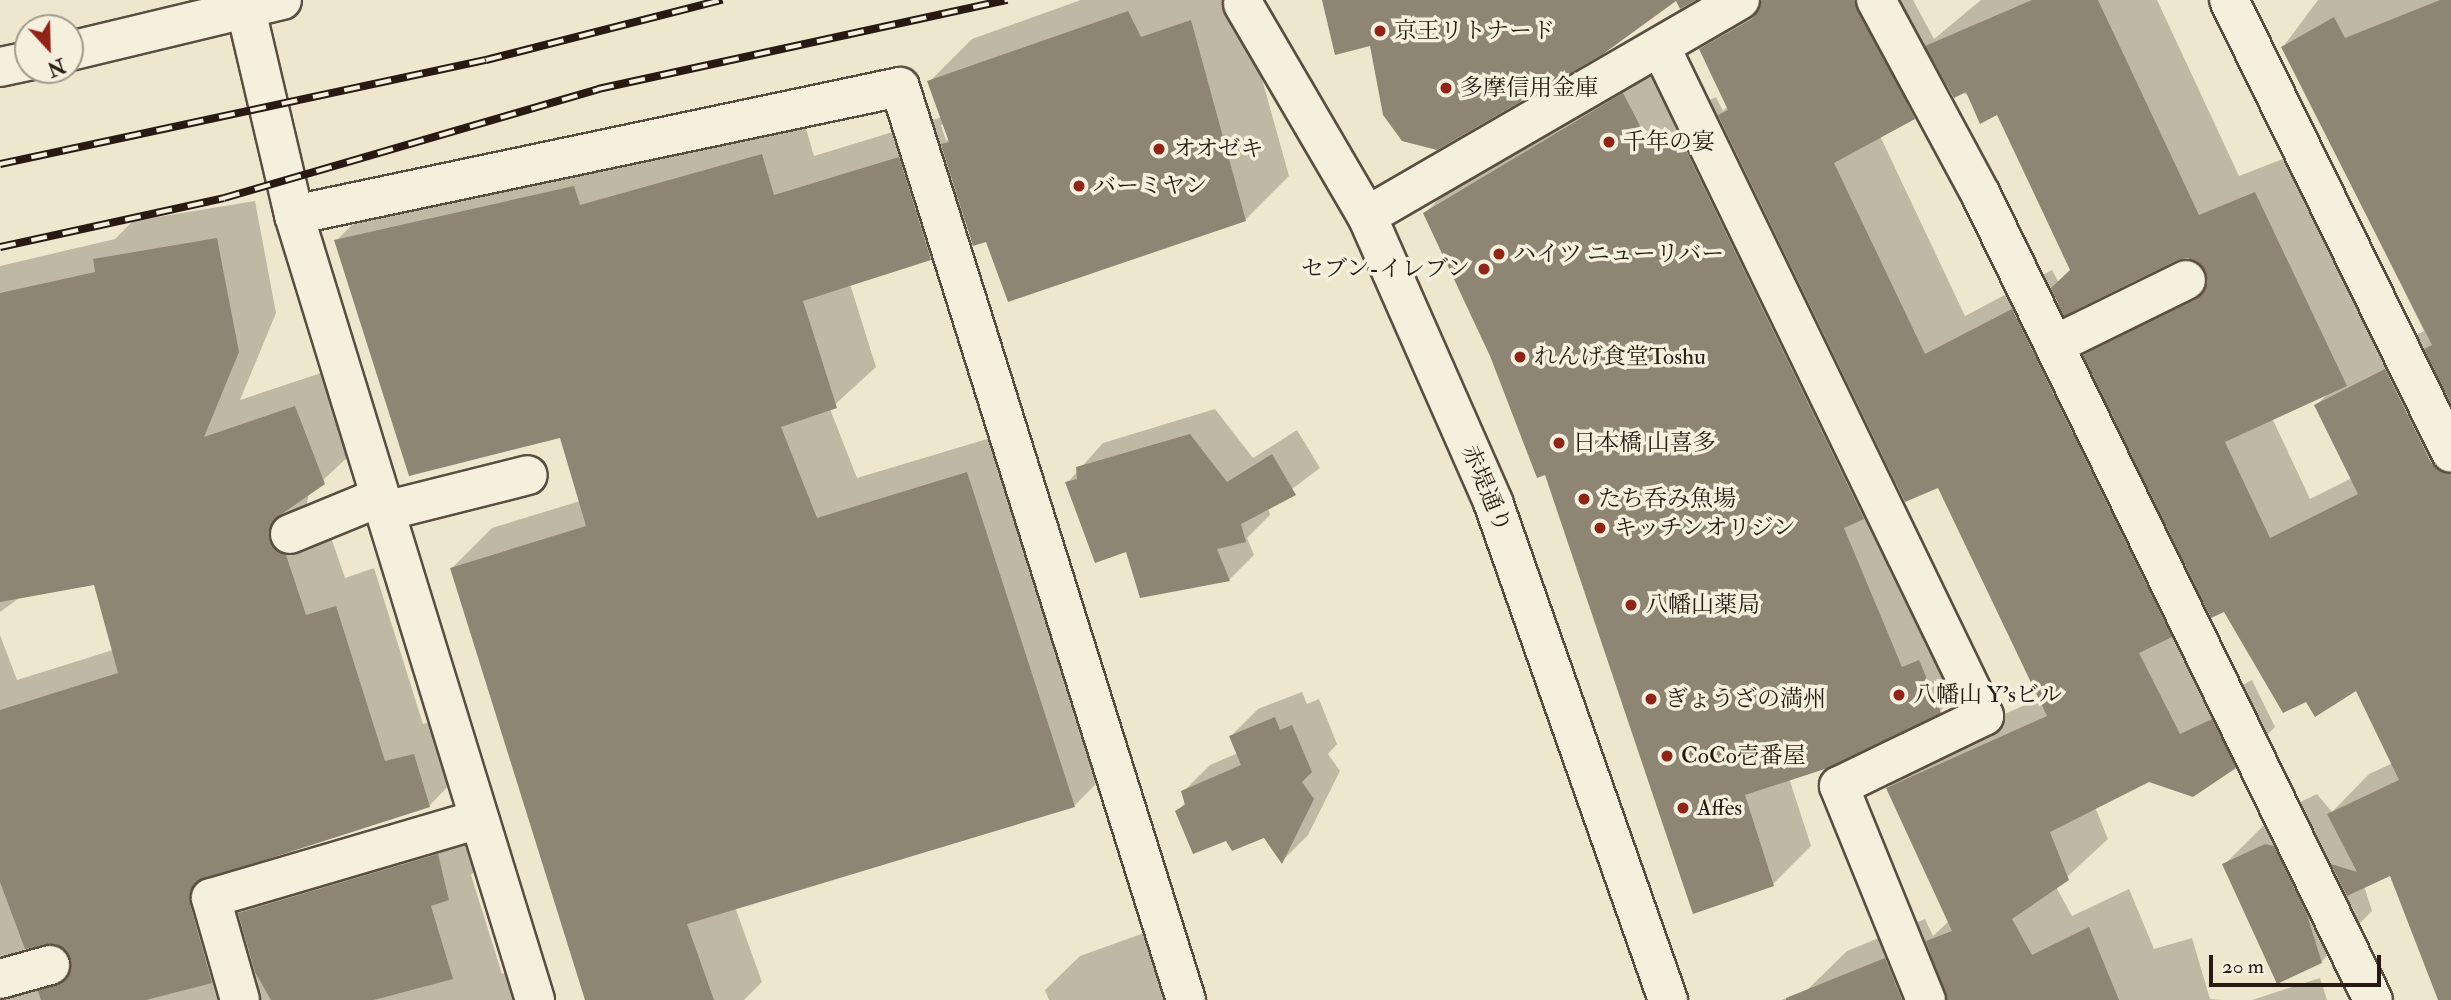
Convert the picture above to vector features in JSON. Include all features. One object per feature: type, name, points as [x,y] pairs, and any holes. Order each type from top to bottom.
[{"type":"street","points":[[84,48],[282,0]]},
{"type":"street","points":[[1367,216],[1740,0]]},
{"type":"street","points":[[1876,0],[1915,64],[2372,1000]]},
{"type":"street","points":[[2229,0],[2451,453]]},
{"type":"street","name":"赤堤通り","points":[[1243,4],[1367,216],[1493,502],[1668,1000]]},
{"type":"street","points":[[246,10],[294,215],[535,1000]]},
{"type":"street","points":[[1661,48],[1984,716],[1839,786],[1926,1000]]},
{"type":"street","points":[[294,215],[900,87],[1186,1000]]},
{"type":"street","points":[[2054,345],[2186,280]]},
{"type":"street","points":[[290,534],[383,504],[528,475]]},
{"type":"street","points":[[240,1000],[211,898],[479,819]]},
{"type":"street","points":[[0,979],[50,965]]},
{"type":"building","points":[[1322,0],[1696,0],[1680,9],[1676,1],[1603,54],[1437,150],[1402,141],[1383,115],[1370,46],[1335,55]]},
{"type":"building","points":[[1762,0],[1854,0],[1915,119],[1834,163],[1925,354],[2012,309],[2172,637],[2139,653],[2180,734],[2212,719],[2236,768],[2193,797],[2149,782],[2050,832],[2069,880],[2012,919],[2032,955],[2089,927],[2119,1000],[1947,1000],[1926,941],[1952,931],[1886,788],[2047,716],[1938,488],[1905,502],[1718,115],[1728,110],[1699,49],[1752,19]]},
{"type":"building","points":[[2032,0],[2098,0],[2199,215],[2255,192],[2347,386],[2225,442],[2270,538],[2358,494],[2314,405],[2385,369],[2431,463],[2451,475],[2451,1000],[2438,1000],[2390,876],[2347,896],[2331,864],[2357,872],[2327,814],[2399,780],[2356,691],[2315,717],[2306,702],[2283,713],[2224,612],[2211,618],[2083,355],[2196,299],[2208,282],[2205,270],[2188,258],[2177,260],[2064,316],[2051,288],[2070,270],[1997,115],[1980,124],[1966,92],[1954,98],[1925,46]]},
{"type":"building","points":[[2440,0],[2451,0],[2451,403],[2424,349],[2432,345],[2281,47],[2334,17],[2345,38]]},
{"type":"building","points":[[1128,11],[1141,37],[1191,20],[1246,221],[1008,302],[986,242],[973,246],[941,144],[949,142],[927,81]]},
{"type":"building","points":[[1623,93],[1651,147],[1678,134],[1864,519],[1844,528],[1902,667],[1919,660],[1941,713],[1828,768],[1745,795],[1774,886],[1693,914],[1545,475],[1537,478],[1490,356],[1423,213]]},
{"type":"building","points":[[762,154],[774,195],[899,157],[931,260],[803,301],[837,408],[781,427],[817,518],[967,472],[1075,807],[687,924],[714,1000],[585,1000],[450,568],[586,526],[560,438],[409,476],[334,240],[574,186],[580,205]]},
{"type":"building","points":[[217,238],[239,352],[204,437],[295,406],[325,484],[273,520],[270,542],[286,555],[306,615],[336,606],[385,761],[414,754],[430,807],[196,882],[190,904],[212,983],[146,1000],[41,1000],[38,991],[66,980],[71,960],[55,944],[25,949],[0,882],[0,710],[118,673],[94,585],[0,602],[0,293],[95,272],[93,259]]},
{"type":"building","points":[[1190,434],[1227,482],[1272,454],[1296,495],[1241,524],[1246,542],[1217,549],[1230,581],[1140,598],[1126,552],[1095,563],[1065,482],[1077,479],[1076,467]]},
{"type":"building","points":[[1275,717],[1280,730],[1292,725],[1312,772],[1302,782],[1314,799],[1282,864],[1264,838],[1232,851],[1226,841],[1193,854],[1175,811],[1185,805],[1181,791],[1241,765],[1229,736]]},
{"type":"building","points":[[2265,844],[2274,846],[2307,915],[2322,963],[2277,984],[2222,864]]},
{"type":"building","points":[[438,854],[449,900],[431,906],[453,979],[374,1000],[271,1000],[255,972],[238,913]]},
{"type":"building","points":[[1885,958],[1902,1000],[1786,1000],[1786,998]]},
{"type":"railway","points":[[0,164],[486,60],[722,0]]},
{"type":"railway","points":[[0,247],[224,198],[598,89],[1007,0]]},
{"type":"place","name":"京王リトナード","points":[[1380,31]]},
{"type":"place","name":"多摩信用金庫","points":[[1446,88]]},
{"type":"place","name":"千年の宴","points":[[1609,142]]},
{"type":"place","name":"オオゼキ","points":[[1159,149]]},
{"type":"place","name":"バーミヤン","points":[[1079,186]]},
{"type":"place","name":"ハイツ ニューリバー","points":[[1499,254]]},
{"type":"place","name":"セブン-イレブン","points":[[1484,269]]},
{"type":"place","name":"れんげ食堂Toshu","points":[[1520,357]]},
{"type":"place","name":"日本橋 山喜多","points":[[1559,443]]},
{"type":"place","name":"たち呑み魚場","points":[[1584,499]]},
{"type":"place","name":"キッチンオリジン","points":[[1600,528]]},
{"type":"place","name":"八幡山薬局","points":[[1631,605]]},
{"type":"place","name":"八幡山 Y'sビル","points":[[1899,695]]},
{"type":"place","name":"ぎょうざの満州","points":[[1651,699]]},
{"type":"place","name":"CoCo壱番屋","points":[[1667,756]]},
{"type":"place","name":"Affes","points":[[1683,808]]}]
